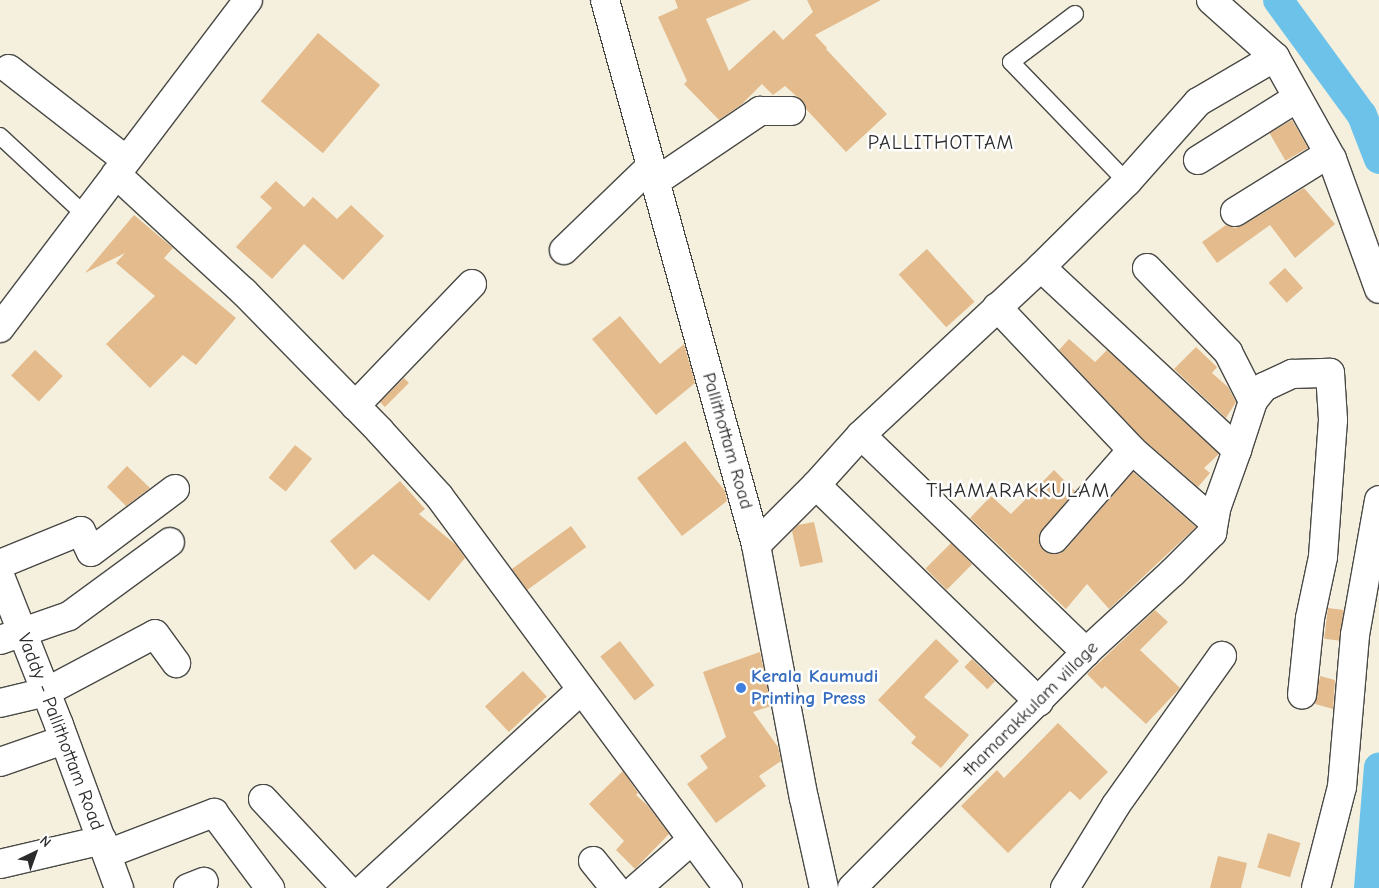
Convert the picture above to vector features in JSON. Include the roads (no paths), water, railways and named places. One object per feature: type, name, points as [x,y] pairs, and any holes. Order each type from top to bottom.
[{"type":"street","points":[[0,328],[248,0]]},
{"type":"street","name":"Pallithottam Road","points":[[605,0],[756,545],[804,798],[824,888]]},
{"type":"street","points":[[1212,0],[1275,57],[1332,159],[1379,289]]},
{"type":"street","points":[[756,545],[816,485],[862,435],[1127,182],[1198,102],[1275,57]]},
{"type":"street","points":[[8,69],[121,167],[355,406],[440,496],[728,888]]},
{"type":"street","points":[[1198,160],[1297,98]]},
{"type":"street","points":[[564,250],[653,174],[760,111],[790,111]]},
{"type":"street","points":[[1235,212],[1328,154]]},
{"type":"street","points":[[1040,267],[1237,450]]},
{"type":"street","points":[[1147,268],[1228,352],[1253,401]]},
{"type":"street","points":[[355,406],[472,284]]},
{"type":"street","points":[[997,307],[1132,450],[1212,527],[1253,401],[1264,387],[1292,374],[1330,373],[1333,420],[1323,557],[1310,618],[1302,696]]},
{"type":"street","points":[[862,435],[1086,652]]},
{"type":"street","points":[[1054,539],[1132,450]]},
{"type":"street","points":[[816,485],[1039,702]]},
{"type":"street","points":[[0,564],[81,532],[91,552],[175,489]]},
{"type":"street","points":[[1316,888],[1342,787],[1355,635],[1379,500]]},
{"type":"street","name":"thamarakkulam village","points":[[852,888],[1039,702],[1086,652],[1172,573],[1212,527]]},
{"type":"street","points":[[11,635],[69,616],[170,542]]},
{"type":"street","name":"Vaddy - Pallithottam Road","points":[[0,576],[11,635],[46,692],[119,888]]},
{"type":"street","points":[[0,703],[46,692],[155,634],[176,663]]},
{"type":"street","points":[[1065,888],[1116,805],[1222,656]]},
{"type":"street","points":[[365,888],[581,690]]},
{"type":"street","points":[[0,762],[64,740]]},
{"type":"street","points":[[263,799],[346,888]]},
{"type":"street","points":[[0,864],[104,847],[214,813],[270,888]]},
{"type":"street","points":[[637,888],[692,840]]},
{"type":"street","points":[[593,861],[615,888]]},
{"type":"lane","points":[[1075,14],[1012,62],[1127,182]]},
{"type":"lane","points":[[0,136],[85,215]]},
{"type":"waterway","points":[[1278,0],[1362,115],[1379,159]]},
{"type":"waterway","points":[[1369,888],[1379,767]]},
{"type":"place","name":"Kerala Kaumudi Printing Press","points":[[741,688]]},
{"type":"district","name":"PALLITHOTTAM","points":[[941,142]]},
{"type":"district","name":"THAMARAKKULAM","points":[[1018,490]]}]
